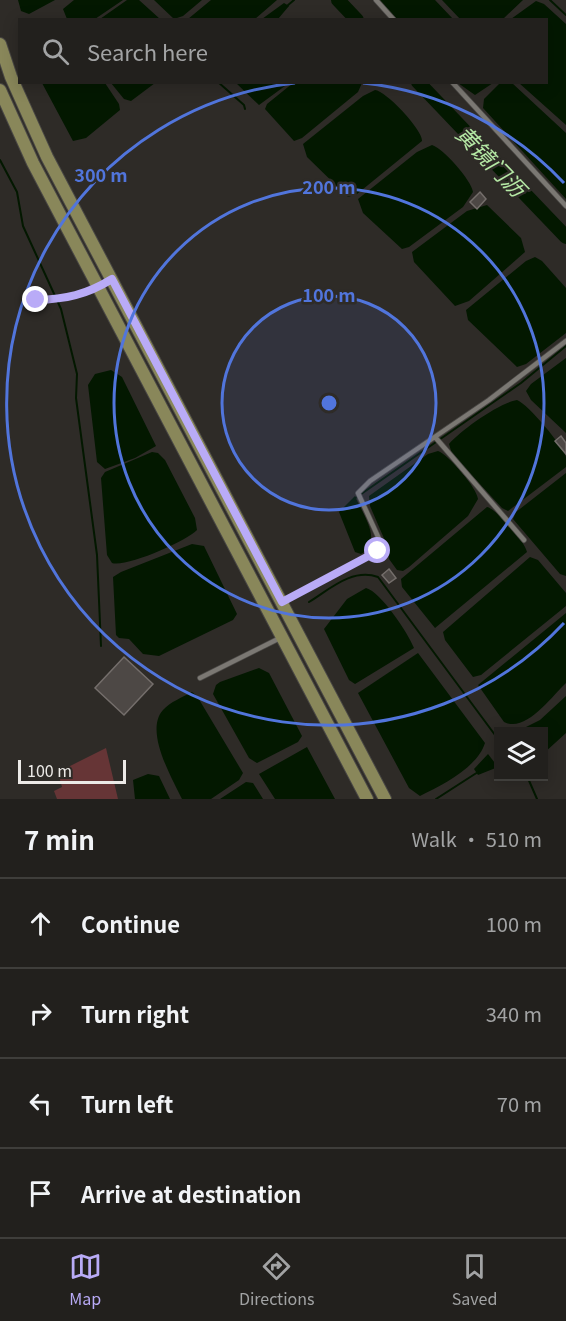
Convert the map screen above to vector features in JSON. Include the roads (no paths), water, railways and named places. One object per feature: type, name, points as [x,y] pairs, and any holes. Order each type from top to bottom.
[{"type":"main road","points":[[0,44],[11,77],[47,157],[385,799]]},
{"type":"main road","points":[[0,90],[33,164],[367,799]]},
{"type":"lane","points":[[376,0],[392,18]]},
{"type":"lane","points":[[454,84],[566,206]]},
{"type":"lane","points":[[36,300],[66,299],[99,287],[112,279]]},
{"type":"lane","points":[[282,602],[378,551],[380,541],[358,494],[370,481],[435,437],[566,341]]},
{"type":"lane","points":[[435,437],[524,540]]},
{"type":"lane","points":[[200,678],[283,637]]},
{"type":"waterway","points":[[287,6],[294,0]]},
{"type":"waterway","name":"黄镜门沥","points":[[338,0],[355,18]]},
{"type":"waterway","points":[[550,0],[566,15]]},
{"type":"waterway","points":[[220,84],[244,105],[245,109]]},
{"type":"waterway","name":"黄镜门沥","points":[[420,84],[566,237]]},
{"type":"waterway","points":[[0,160],[17,192],[23,226],[61,309],[77,374],[76,398],[97,555],[101,646]]},
{"type":"waterway","points":[[354,499],[521,383],[566,346]]},
{"type":"waterway","points":[[309,602],[350,578],[359,575],[378,577],[494,734]]},
{"type":"waterway","points":[[436,799],[478,772]]},
{"type":"waterway","points":[[529,781],[537,799]]}]
